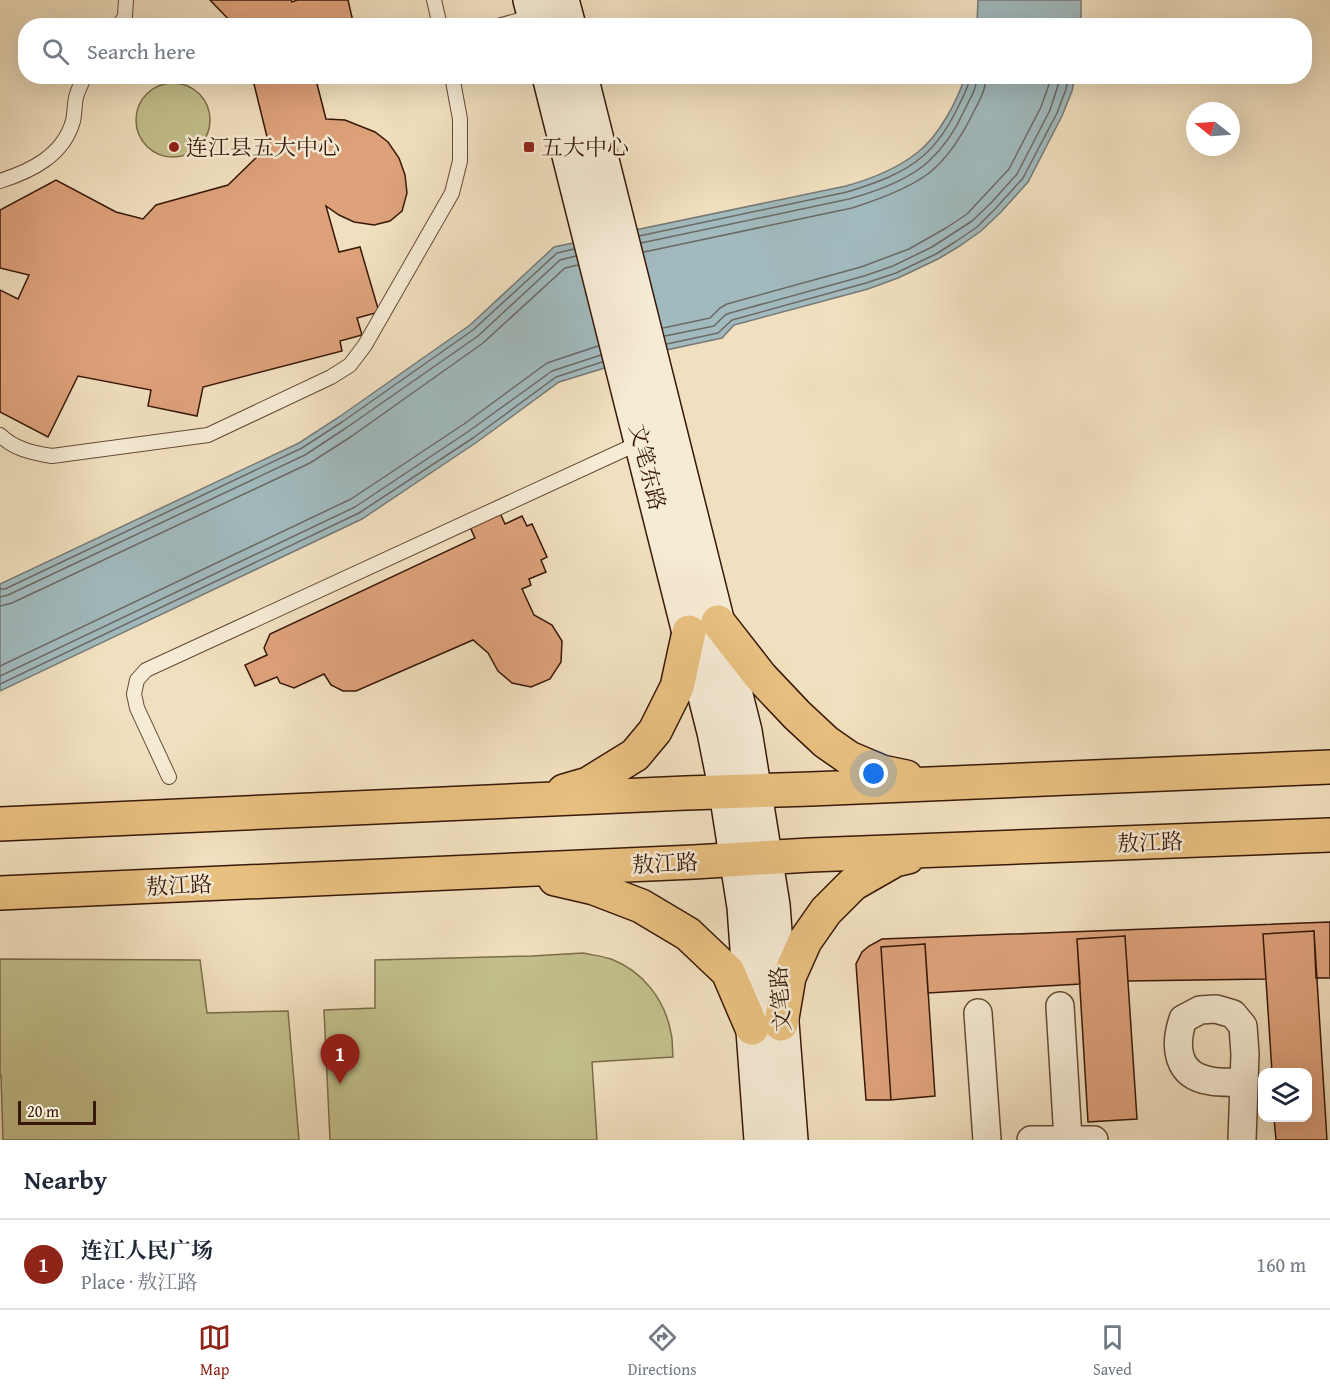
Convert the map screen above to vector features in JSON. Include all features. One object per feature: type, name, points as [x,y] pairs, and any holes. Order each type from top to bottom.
[{"type":"main road","points":[[562,0],[567,18]]},
{"type":"main road","name":"文笔东路","points":[[552,84],[604,231],[704,627]]},
{"type":"main road","name":"文笔东路","points":[[582,84],[604,231]]},
{"type":"main road","name":"文笔东路","points":[[638,364],[641,442],[704,627],[746,731],[741,791],[752,859]]},
{"type":"main road","points":[[492,802],[554,793],[588,784],[635,755],[654,731],[704,627],[761,677],[826,742],[849,758],[882,772],[937,784]]},
{"type":"main road","points":[[0,824],[1330,767]]},
{"type":"main road","name":"敖江路","points":[[0,894],[934,850],[1330,835]]},
{"type":"main road","points":[[490,871],[546,877],[594,888],[641,906],[688,934],[728,972],[767,1026],[805,940],[826,911],[853,884],[895,860],[934,850]]},
{"type":"main road","name":"文笔路","points":[[752,859],[744,907],[791,1140]]},
{"type":"main road","name":"文笔路","points":[[761,1140],[767,1026]]},
{"type":"street","points":[[1060,1006],[1068,1139]]},
{"type":"street","points":[[978,1013],[987,1140]]},
{"type":"street","points":[[1242,1140],[1244,1082]]},
{"type":"street","points":[[1031,1140],[1094,1140]]},
{"type":"lane","points":[[124,18],[126,0]]},
{"type":"lane","points":[[434,0],[438,18]]},
{"type":"lane","points":[[0,181],[21,174],[44,162],[64,141],[73,121],[77,94],[81,84]]},
{"type":"lane","points":[[0,435],[29,453],[52,456],[208,435],[331,377],[350,365],[365,345],[452,192],[459,161],[460,119],[453,84]]},
{"type":"lane","points":[[169,777],[136,708],[134,694],[136,680],[146,670],[641,442]]},
{"type":"shaded area","points":[[166,84],[187,86],[199,94],[209,113],[207,134],[199,146],[180,156],[159,154],[147,146],[137,127],[139,106],[147,94]]},
{"type":"shaded area","points":[[583,953],[623,964],[642,979],[651,988],[664,1009],[672,1036],[673,1057],[592,1062],[597,1140],[330,1140],[324,1010],[375,1008],[375,960]]},
{"type":"shaded area","points":[[0,959],[200,960],[207,1013],[288,1011],[299,1140],[3,1140],[0,1076]]},
{"type":"water","points":[[978,0],[1081,0],[1081,18],[977,18]]},
{"type":"water","points":[[962,84],[1074,84],[1062,116],[1028,182],[981,231],[958,247],[898,278],[868,289],[734,325],[722,338],[657,352],[559,382],[477,442],[362,519],[0,691],[0,584],[299,443],[470,325],[554,247],[846,186],[874,177],[910,158],[926,145],[940,128]]},
{"type":"building","points":[[210,0],[291,0],[292,2],[297,0],[348,0],[352,18],[227,18]]},
{"type":"building","points":[[254,84],[317,84],[326,119],[345,120],[375,132],[388,142],[399,158],[405,175],[407,193],[402,211],[390,221],[374,225],[354,222],[326,206],[339,252],[360,247],[379,312],[357,318],[362,335],[340,341],[342,351],[203,387],[197,416],[148,406],[151,390],[78,376],[48,437],[0,412],[0,290],[18,299],[29,275],[0,268],[0,210],[56,180],[116,212],[143,219],[156,205],[228,185],[269,145]]},
{"type":"building","points":[[500,513],[505,524],[522,516],[527,526],[532,524],[547,557],[541,560],[546,572],[529,579],[531,585],[522,589],[534,615],[552,625],[562,641],[561,662],[550,679],[531,687],[512,683],[498,671],[488,653],[473,640],[356,691],[343,691],[331,685],[324,674],[294,688],[280,683],[277,677],[255,686],[245,665],[267,655],[264,648],[270,634],[475,538],[470,527]]},
{"type":"building","points":[[1330,922],[1330,978],[1316,978],[1314,931],[1263,934],[1266,979],[1128,981],[1125,936],[1077,939],[1080,984],[928,993],[925,944],[881,947],[891,1100],[866,1100],[856,964],[862,952],[882,939]]},
{"type":"building","points":[[1314,931],[1327,1140],[1276,1140],[1274,1122],[1312,1122],[1312,1068],[1272,1068],[1263,934]]},
{"type":"building","points":[[1125,936],[1137,1119],[1088,1122],[1077,939]]},
{"type":"building","points":[[925,944],[935,1096],[891,1100],[881,947]]},
{"type":"place","name":"连江县五大中心","points":[[174,147]]},
{"type":"place","name":"五大中心","points":[[529,147]]},
{"type":"place","name":"连江人民广场","points":[[340,1084]]}]
